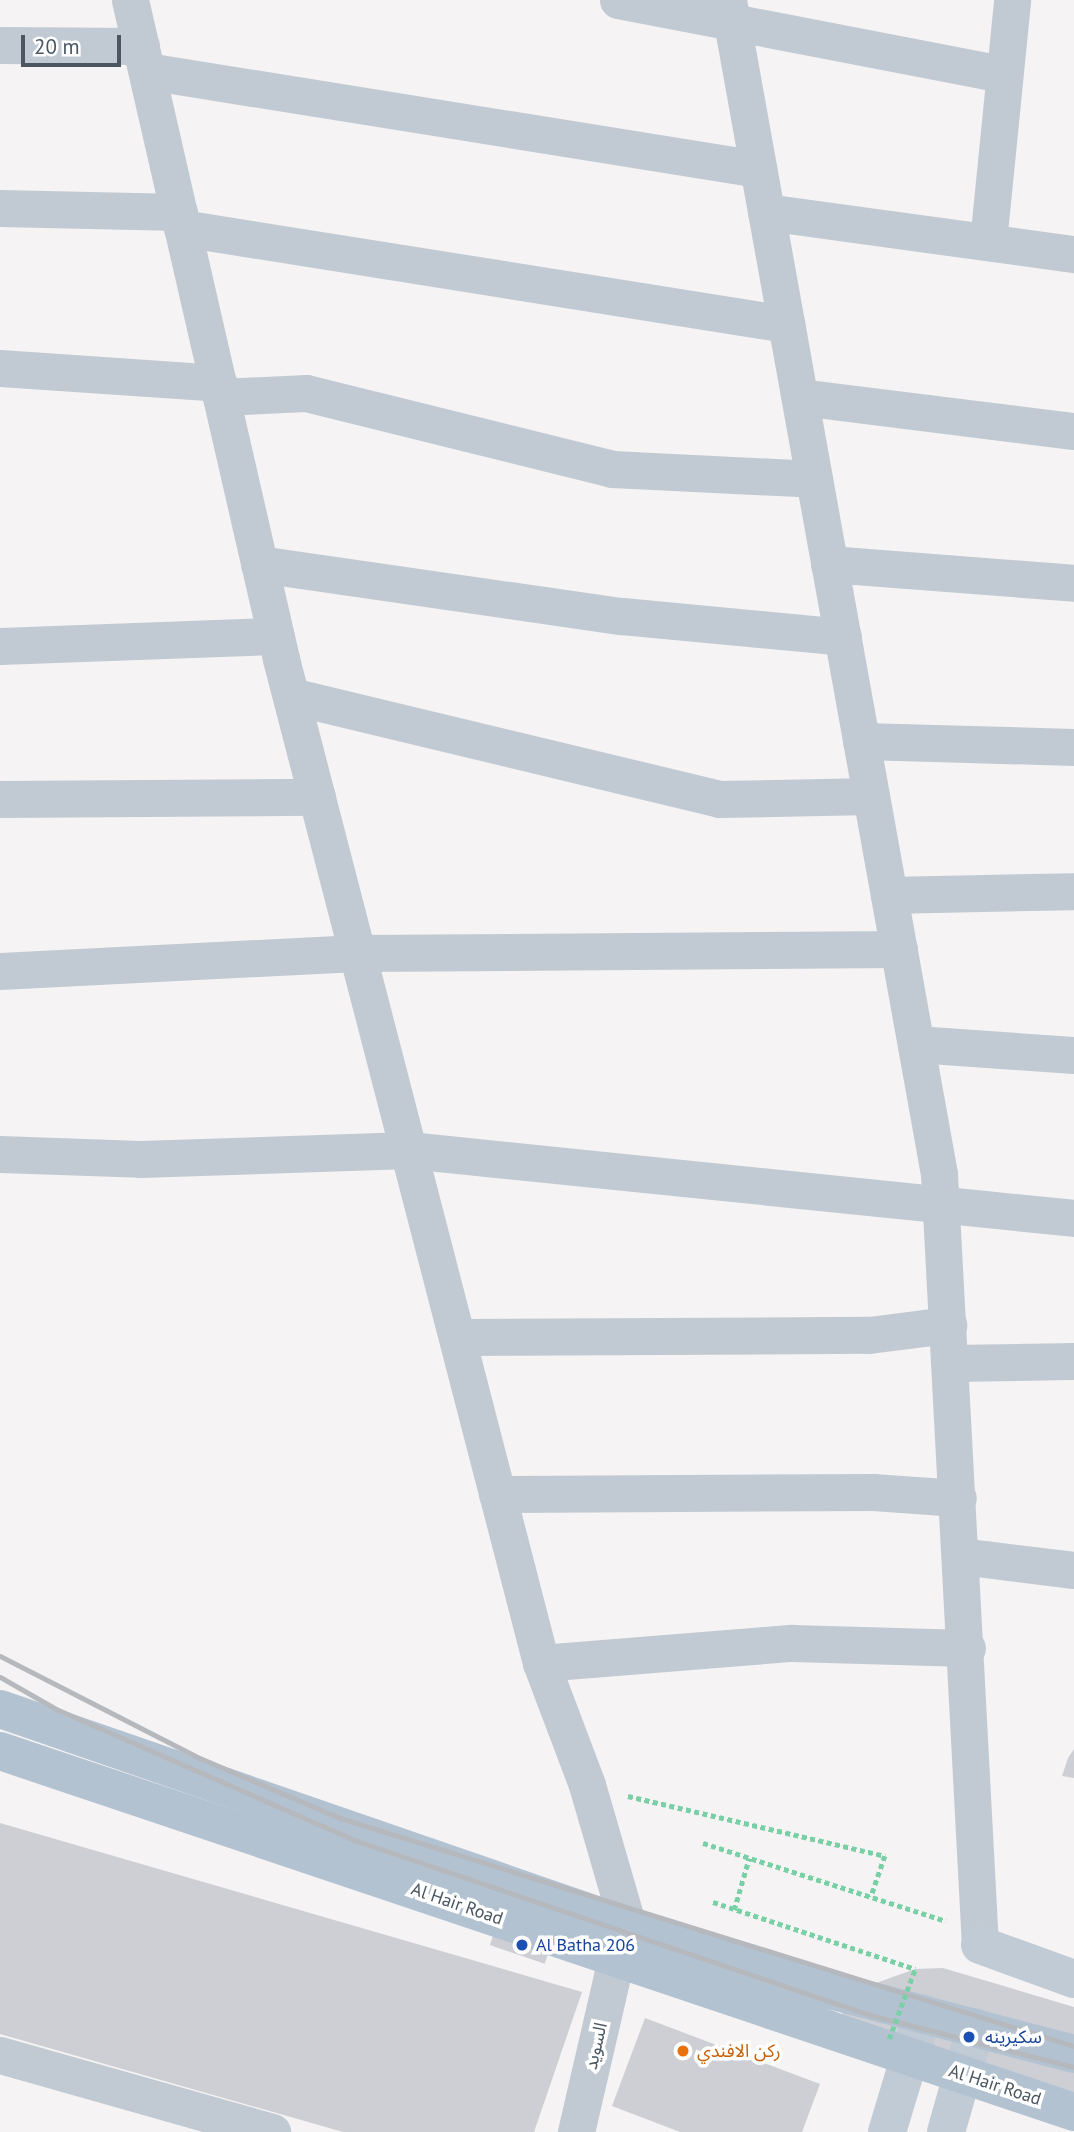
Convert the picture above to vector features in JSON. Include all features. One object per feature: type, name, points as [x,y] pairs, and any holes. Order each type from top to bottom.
[{"type":"main road","name":"Al Hair Road","points":[[0,1709],[899,2048],[963,2075],[1074,2112]]},
{"type":"main road","name":"Al Hair Road","points":[[0,1751],[622,1943],[923,2013],[1074,2054]]},
{"type":"main road","points":[[980,1938],[1074,1979]]},
{"type":"main road","points":[[887,2129],[899,2048],[923,2013]]},
{"type":"main road","points":[[887,2129],[911,2116],[945,2132],[976,2027]]},
{"type":"street","points":[[130,0],[290,696],[541,1662],[587,1785],[622,1943]]},
{"type":"street","points":[[618,0],[730,9],[1004,74]]},
{"type":"street","points":[[988,242],[1012,0]]},
{"type":"street","points":[[730,9],[916,1044],[941,1206],[967,1648],[980,1938]]},
{"type":"street","points":[[0,45],[144,59],[758,169]]},
{"type":"street","points":[[0,208],[181,220],[786,324]]},
{"type":"street","points":[[766,212],[1074,254]]},
{"type":"street","points":[[0,368],[219,390],[306,393],[612,469],[814,479]]},
{"type":"street","points":[[800,397],[1074,431]]},
{"type":"street","points":[[259,564],[622,616],[843,637]]},
{"type":"street","points":[[829,564],[1074,583]]},
{"type":"street","points":[[0,646],[276,636]]},
{"type":"street","points":[[290,696],[719,799],[872,796]]},
{"type":"street","points":[[861,741],[1074,747]]},
{"type":"street","points":[[0,799],[317,797]]},
{"type":"street","points":[[889,895],[1074,891]]},
{"type":"street","points":[[0,971],[357,953],[899,949]]},
{"type":"street","points":[[916,1044],[1074,1055]]},
{"type":"street","points":[[0,1154],[140,1159],[409,1150],[1074,1218]]},
{"type":"street","points":[[457,1337],[869,1335],[948,1325]]},
{"type":"street","points":[[950,1363],[1074,1361]]},
{"type":"street","points":[[497,1494],[873,1492],[958,1497]]},
{"type":"street","points":[[961,1556],[1074,1570]]},
{"type":"street","points":[[541,1662],[792,1643],[967,1648]]},
{"type":"street","name":"السويد","points":[[576,2132],[622,1943]]},
{"type":"street","points":[[0,2055],[272,2132]]},
{"type":"path","points":[[587,1785],[885,1856],[871,1897]]},
{"type":"path","points":[[703,1843],[871,1897],[980,1938]]},
{"type":"path","points":[[734,1910],[750,1858]]},
{"type":"path","points":[[713,1902],[915,1969],[899,2048]]},
{"type":"building","points":[[1074,1749],[1074,1778],[1062,1776],[1068,1758]]},
{"type":"building","points":[[0,1823],[582,1992],[534,2132],[343,2132],[0,2034]]},
{"type":"building","points":[[496,1927],[551,1946],[545,1964],[490,1945]]},
{"type":"building","name":"سكيرينه","points":[[943,1968],[1074,2007],[1074,2104],[849,2024],[840,2010],[868,1986],[915,1969]]},
{"type":"building","name":"ركن الافندي","points":[[645,2018],[820,2084],[802,2132],[680,2132],[612,2106]]},
{"type":"railway","points":[[0,1656],[195,1756],[340,1818],[1074,2046]]},
{"type":"railway","points":[[0,1677],[56,1709],[357,1841],[870,2015],[1074,2067]]},
{"type":"place","name":"Al Batha 206","points":[[522,1945]]},
{"type":"place","name":"سكيرينه","points":[[969,2037]]},
{"type":"place","name":"ركن الافندي","points":[[683,2051]]}]
